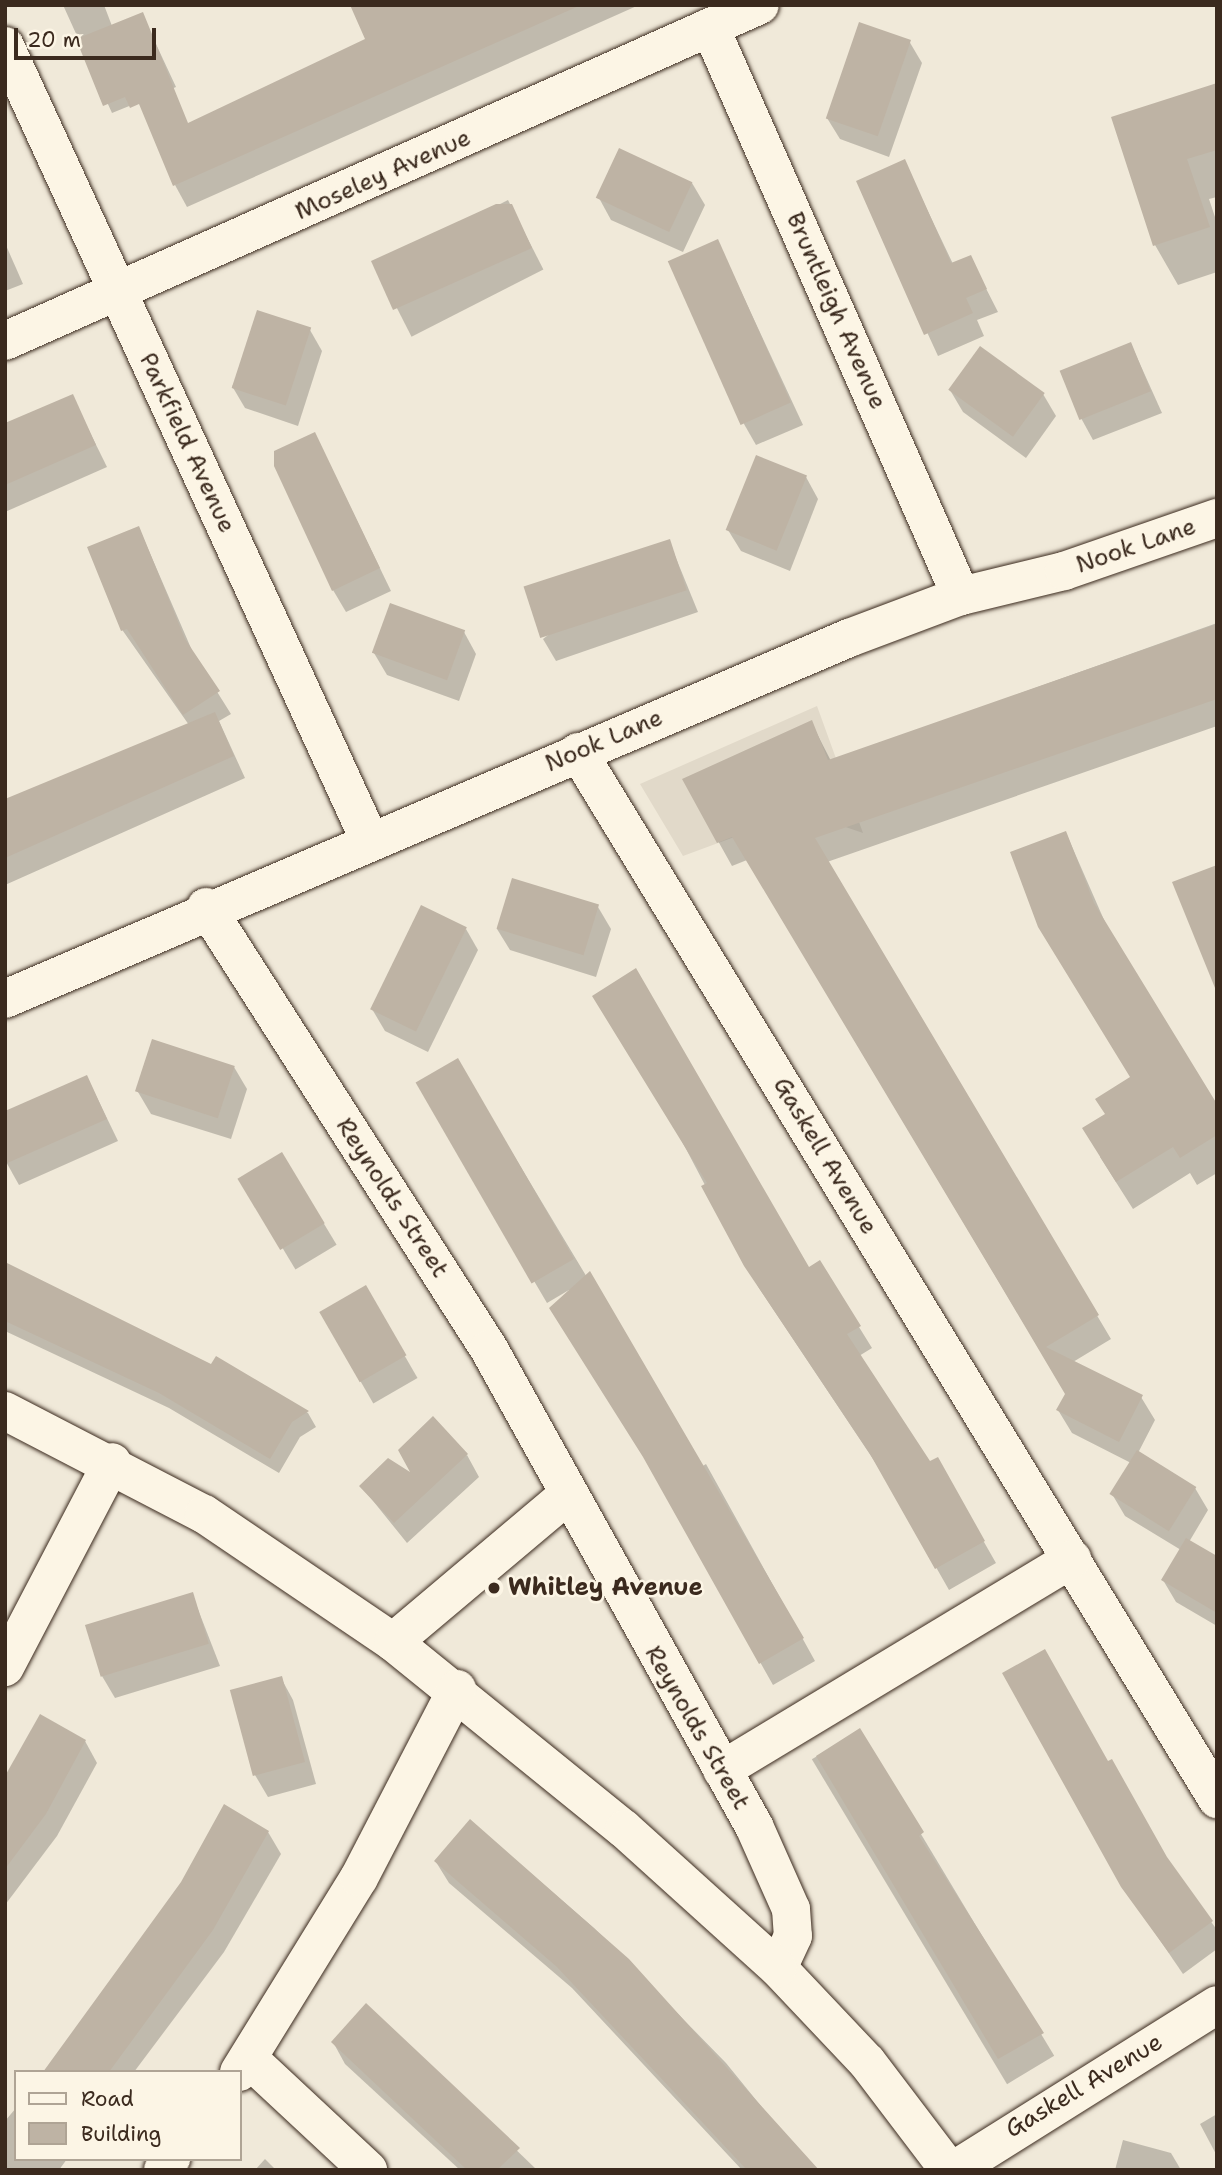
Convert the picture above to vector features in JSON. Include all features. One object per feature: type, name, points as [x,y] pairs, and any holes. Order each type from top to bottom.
[{"type":"street","name":"Moseley Avenue","points":[[5,341],[119,295],[760,5]]},
{"type":"street","name":"Bruntleigh Avenue","points":[[710,27],[961,596]]},
{"type":"street","name":"Parkfield Avenue","points":[[5,46],[369,839]]},
{"type":"street","name":"Nook Lane","points":[[5,999],[206,908],[369,839],[961,596],[1064,571],[1217,519]]},
{"type":"street","name":"Gaskell Avenue","points":[[578,752],[1217,1799]]},
{"type":"street","name":"Reynolds Street","points":[[206,908],[489,1349],[722,1770],[791,1909],[793,1936],[778,1968]]},
{"type":"street","points":[[5,1411],[112,1462],[215,1521],[393,1642],[457,1689],[778,1968],[867,2062],[952,2170]]},
{"type":"street","points":[[5,1667],[112,1462]]},
{"type":"street","points":[[393,1642],[569,1494]]},
{"type":"street","points":[[722,1770],[1072,1559]]},
{"type":"street","points":[[368,2170],[244,2066],[359,1878],[457,1689]]},
{"type":"street","name":"Gaskell Avenue","points":[[952,2170],[1217,2005]]},
{"type":"shaded area","points":[[817,706],[863,833],[802,812],[683,856],[640,784]]},
{"type":"building","points":[[350,5],[581,5],[173,186],[139,104],[130,108],[125,97],[103,106],[76,39],[143,12],[188,123],[365,39]]},
{"type":"building","points":[[859,22],[911,40],[878,136],[826,118]]},
{"type":"building","points":[[1217,83],[1217,150],[1187,159],[1210,227],[1153,246],[1111,117]]},
{"type":"building","points":[[619,148],[692,182],[669,232],[596,198]]},
{"type":"building","points":[[905,159],[951,263],[971,255],[987,289],[966,298],[973,313],[924,335],[856,181]]},
{"type":"building","points":[[496,204],[512,204],[532,248],[393,310],[371,261]]},
{"type":"building","points":[[718,239],[791,403],[741,425],[668,261]]},
{"type":"building","points":[[257,310],[311,328],[286,406],[232,388]]},
{"type":"building","points":[[1131,342],[1151,391],[1079,420],[1060,371]]},
{"type":"building","points":[[980,346],[1045,393],[1013,437],[948,390]]},
{"type":"building","points":[[73,394],[96,445],[5,485],[5,423]]},
{"type":"building","points":[[315,432],[380,568],[332,591],[274,466],[274,451]]},
{"type":"building","points":[[756,455],[807,476],[777,551],[726,530]]},
{"type":"building","points":[[139,526],[185,639],[220,691],[183,715],[127,629],[121,631],[87,547]]},
{"type":"building","points":[[670,539],[687,590],[540,638],[524,587]]},
{"type":"building","points":[[390,603],[465,630],[447,680],[372,653]]},
{"type":"building","points":[[1217,624],[1217,699],[815,838],[1099,1315],[1046,1347],[1143,1395],[1119,1442],[1056,1410],[1065,1394],[1001,1286],[732,837],[717,843],[682,779],[812,720],[828,760]]},
{"type":"building","points":[[215,712],[234,756],[5,858],[5,799]]},
{"type":"building","points":[[1066,831],[1094,903],[1217,1104],[1217,1135],[1180,1158],[1173,1147],[1116,1182],[1082,1128],[1105,1114],[1095,1099],[1130,1077],[1038,927],[1010,852]]},
{"type":"building","points":[[1217,865],[1217,988],[1215,988],[1172,882]]},
{"type":"building","points":[[512,878],[599,905],[584,955],[497,929]]},
{"type":"building","points":[[421,905],[467,927],[416,1032],[370,1009]]},
{"type":"building","points":[[636,968],[809,1267],[820,1260],[861,1326],[847,1334],[930,1461],[938,1457],[985,1541],[935,1569],[870,1454],[744,1266],[701,1186],[707,1183],[592,996]]},
{"type":"building","points":[[152,1039],[235,1066],[218,1118],[135,1091]]},
{"type":"building","points":[[458,1058],[574,1259],[532,1283],[416,1082]]},
{"type":"building","points":[[87,1075],[107,1119],[5,1164],[5,1111]]},
{"type":"building","points":[[282,1152],[325,1223],[280,1250],[237,1179]]},
{"type":"building","points":[[5,1262],[211,1364],[216,1356],[309,1411],[292,1422],[270,1459],[159,1393],[5,1321]]},
{"type":"building","points":[[590,1271],[804,1638],[759,1664],[643,1457],[549,1308]]},
{"type":"building","points":[[366,1285],[406,1355],[360,1382],[319,1312]]},
{"type":"building","points":[[433,1416],[468,1454],[394,1523],[359,1486],[388,1458],[410,1472],[398,1450]]},
{"type":"building","points":[[1137,1450],[1196,1487],[1169,1531],[1109,1494]]},
{"type":"building","points":[[1186,1538],[1217,1556],[1217,1613],[1161,1580]]},
{"type":"building","points":[[193,1592],[209,1644],[101,1677],[85,1625]]},
{"type":"building","points":[[1045,1649],[1108,1761],[1112,1759],[1167,1857],[1213,1921],[1169,1953],[1121,1887],[1002,1673]]},
{"type":"building","points":[[282,1676],[305,1762],[253,1776],[230,1690]]},
{"type":"building","points":[[40,1714],[86,1740],[46,1814],[5,1869],[5,1776]]},
{"type":"building","points":[[860,1728],[924,1832],[919,1836],[1044,2033],[998,2059],[816,1756]]},
{"type":"building","points":[[224,1804],[269,1831],[213,1930],[110,2070],[44,2070],[181,1882]]},
{"type":"building","points":[[470,1819],[629,1959],[819,2170],[747,2170],[557,1967],[434,1861]]},
{"type":"building","points":[[366,2003],[520,2148],[497,2170],[467,2170],[331,2042]]},
{"type":"place","name":"Whitley Avenue","points":[[494,1588]]}]
